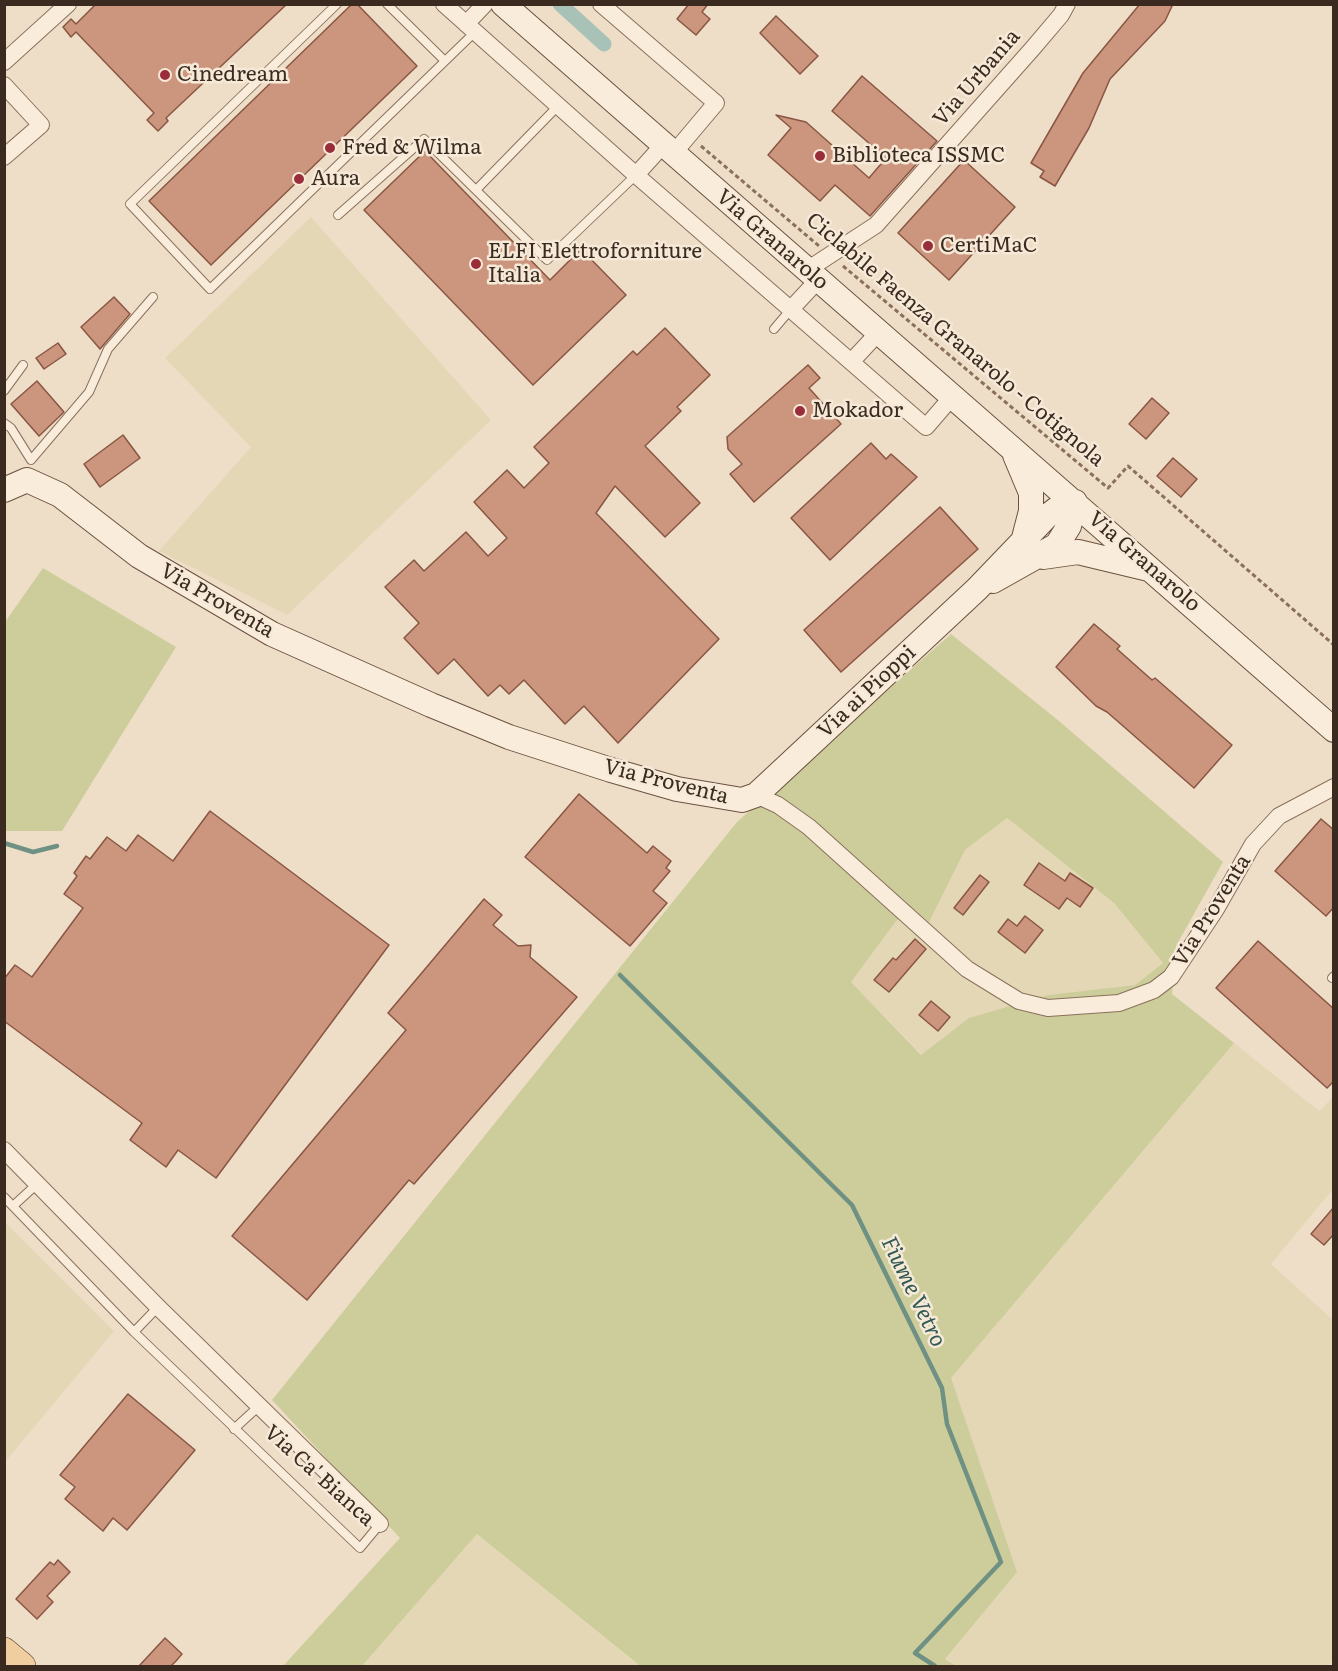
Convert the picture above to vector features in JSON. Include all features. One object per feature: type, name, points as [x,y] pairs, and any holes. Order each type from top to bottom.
[{"type":"main road","points":[[4,1651],[22,1666]]},
{"type":"street","points":[[4,62],[68,4]]},
{"type":"street","name":"Via Granarolo","points":[[444,4],[636,175],[926,427],[951,398]]},
{"type":"street","points":[[470,28],[484,4]]},
{"type":"street","name":"Via Granarolo","points":[[503,4],[951,398],[1075,502],[1334,730]]},
{"type":"street","points":[[601,4],[716,103],[688,135],[636,175]]},
{"type":"street","name":"Via Urbania","points":[[791,309],[813,275],[831,255],[876,225],[1033,48],[1067,4]]},
{"type":"street","points":[[4,84],[41,125],[4,157]]},
{"type":"street","points":[[851,362],[878,333]]},
{"type":"street","name":"Via ai Pioppi","points":[[1011,447],[1031,494],[1029,548]]},
{"type":"street","points":[[4,490],[29,470]]},
{"type":"street","name":"Via Proventa","points":[[29,470],[139,556],[272,634],[431,705],[509,736],[638,778],[720,797],[742,800],[756,795],[778,805],[809,827],[967,969],[1019,1000],[1048,1008],[1119,1003],[1154,990],[1171,977],[1216,909],[1253,844],[1279,816],[1334,787]]},
{"type":"street","name":"Via ai Pioppi","points":[[756,795],[977,589],[1029,548],[1058,508],[1075,502]]},
{"type":"street","points":[[1029,548],[1078,552],[1153,570]]},
{"type":"street","name":"Via Ca' Bianca","points":[[4,1150],[158,1307],[380,1524]]},
{"type":"lane","points":[[337,4],[130,204],[210,289],[445,61],[470,28]]},
{"type":"lane","points":[[387,4],[445,61]]},
{"type":"lane","points":[[476,190],[558,106]]},
{"type":"lane","points":[[338,215],[424,139],[547,260],[636,175]]},
{"type":"lane","points":[[4,423],[11,428],[29,470],[89,392],[108,349],[153,297]]},
{"type":"lane","points":[[774,329],[791,309]]},
{"type":"lane","points":[[4,391],[23,365]]},
{"type":"lane","points":[[13,1206],[37,1184]]},
{"type":"lane","name":"Via Ca' Bianca","points":[[4,1197],[134,1332],[360,1548],[380,1524]]},
{"type":"lane","points":[[134,1332],[158,1307]]},
{"type":"lane","name":"Via Ca' Bianca","points":[[234,1429],[259,1406]]},
{"type":"path","name":"Ciclabile Faenza Granarolo - Cotignola","points":[[688,135],[1108,488],[1128,466],[1334,645]]},
{"type":"shaded area","points":[[311,217],[491,420],[287,615],[159,551],[251,447],[165,358]]},
{"type":"shaded area","points":[[1007,818],[1114,903],[1163,963],[1135,985],[1048,995],[970,1018],[922,1055],[851,982],[908,904],[929,921],[965,850]]},
{"type":"shaded area","points":[[1234,1043],[1319,1111],[1333,1097],[1333,1189],[1271,1264],[1333,1320],[1333,1660],[1328,1666],[956,1666],[945,1659],[1016,1572],[950,1378]]},
{"type":"shaded area","points":[[5,1222],[114,1331],[5,1462]]},
{"type":"shaded area","points":[[477,1534],[633,1661],[640,1666],[362,1666]]},
{"type":"green space","points":[[43,568],[176,647],[62,831],[5,831],[5,622]]},
{"type":"green space","points":[[951,634],[1059,721],[1223,862],[1176,946],[1172,994],[1234,1043],[951,1378],[1017,1572],[945,1659],[956,1666],[640,1666],[477,1534],[362,1666],[283,1666],[400,1538],[272,1400],[737,822]],"holes":[[[1007,818],[1114,903],[1163,963],[1135,985],[1048,995],[969,1018],[921,1055],[851,982],[908,905],[929,922],[965,850]]]},
{"type":"building","name":"Cinedream","points":[[96,4],[287,4],[166,118],[168,121],[158,131],[147,120],[154,113],[76,32],[71,37],[63,27],[71,19],[76,24]]},
{"type":"building","points":[[352,4],[357,4],[417,66],[211,265],[149,201]]},
{"type":"building","points":[[689,4],[708,4],[702,12],[710,19],[696,35],[677,19]]},
{"type":"building","points":[[1140,4],[1173,4],[1165,21],[1110,79],[1089,128],[1055,186],[1040,177],[1044,171],[1031,163],[1083,73]]},
{"type":"building","points":[[776,16],[818,56],[800,74],[760,33]]},
{"type":"building","points":[[862,76],[937,141],[870,216],[835,185],[820,201],[768,155],[791,128],[776,115],[806,122],[869,178],[886,158],[832,111]]},
{"type":"building","name":"ELFI Elettroforniture Italia","points":[[425,151],[550,280],[581,249],[626,295],[533,385],[364,210]]},
{"type":"building","points":[[964,160],[1015,207],[949,280],[898,233]]},
{"type":"building","points":[[114,297],[130,314],[100,349],[81,327]]},
{"type":"building","points":[[665,328],[710,375],[677,407],[681,411],[645,446],[700,503],[665,537],[615,486],[596,513],[719,639],[618,743],[584,706],[565,724],[524,680],[509,694],[500,685],[488,696],[454,659],[438,674],[404,638],[419,623],[385,587],[414,560],[424,571],[466,532],[488,556],[507,538],[474,502],[507,470],[524,488],[549,463],[534,447],[633,351],[637,355]]},
{"type":"building","points":[[58,343],[66,354],[44,369],[36,358]]},
{"type":"building","points":[[808,365],[820,378],[809,388],[841,424],[754,502],[730,474],[742,464],[728,449],[727,437]]},
{"type":"building","points":[[37,381],[64,412],[39,436],[11,404]]},
{"type":"building","points":[[1152,398],[1169,413],[1146,439],[1129,424]]},
{"type":"building","points":[[123,435],[140,458],[100,487],[84,464]]},
{"type":"building","points":[[871,443],[886,459],[891,454],[917,477],[830,560],[791,518]]},
{"type":"building","points":[[1173,458],[1197,479],[1181,497],[1157,476]]},
{"type":"building","points":[[940,507],[978,549],[841,672],[804,630]]},
{"type":"building","points":[[1094,624],[1120,646],[1117,649],[1152,680],[1155,678],[1232,745],[1194,788],[1107,712],[1096,706],[1056,667]]},
{"type":"building","points":[[579,794],[647,853],[653,846],[671,861],[666,868],[670,871],[653,891],[667,903],[630,946],[525,857]]},
{"type":"building","points":[[210,811],[389,945],[216,1178],[178,1150],[166,1167],[130,1140],[142,1123],[4,1021],[4,979],[15,965],[32,977],[83,908],[64,894],[77,876],[74,873],[86,856],[90,859],[107,837],[126,851],[138,835],[173,861]]},
{"type":"building","points":[[1321,819],[1334,830],[1334,907],[1326,916],[1275,871]]},
{"type":"building","points":[[1039,863],[1065,881],[1070,873],[1093,888],[1080,907],[1067,898],[1059,909],[1024,885]]},
{"type":"building","points":[[980,875],[989,882],[963,915],[954,908]]},
{"type":"building","points":[[484,899],[502,915],[493,925],[518,946],[531,945],[530,957],[577,997],[414,1184],[409,1180],[307,1300],[232,1236],[406,1030],[388,1013]]},
{"type":"building","points":[[1025,916],[1043,930],[1025,953],[998,932],[1008,919],[1017,926]]},
{"type":"building","points":[[915,939],[926,949],[889,992],[874,980],[893,958],[896,960]]},
{"type":"building","points":[[1258,941],[1334,1009],[1334,1081],[1327,1088],[1216,988]]},
{"type":"building","points":[[931,1001],[950,1017],[938,1031],[919,1015]]},
{"type":"building","points":[[1334,1207],[1334,1234],[1324,1245],[1311,1234]]},
{"type":"building","points":[[128,1394],[195,1450],[127,1530],[113,1518],[103,1531],[65,1499],[75,1487],[60,1475]]},
{"type":"building","points":[[58,1560],[70,1572],[47,1596],[53,1602],[37,1619],[16,1599],[50,1562],[54,1565]]},
{"type":"building","points":[[165,1638],[182,1654],[176,1661],[171,1666],[139,1666]]},
{"type":"waterway","points":[[560,4],[604,44]]},
{"type":"waterway","name":"Fiume Vetro","points":[[4,843],[33,852],[57,846]]},
{"type":"waterway","name":"Fiume Vetro","points":[[620,975],[852,1205],[942,1388],[947,1424],[1001,1562],[915,1653],[935,1666]]},
{"type":"place","name":"Cinedream","points":[[165,75]]},
{"type":"place","name":"Fred & Wilma","points":[[330,148]]},
{"type":"place","name":"Biblioteca ISSMC","points":[[820,156]]},
{"type":"place","name":"Aura","points":[[299,179]]},
{"type":"place","name":"CertiMaC","points":[[928,246]]},
{"type":"place","name":"ELFI Elettroforniture Italia","points":[[476,264]]},
{"type":"place","name":"Mokador","points":[[800,411]]}]
